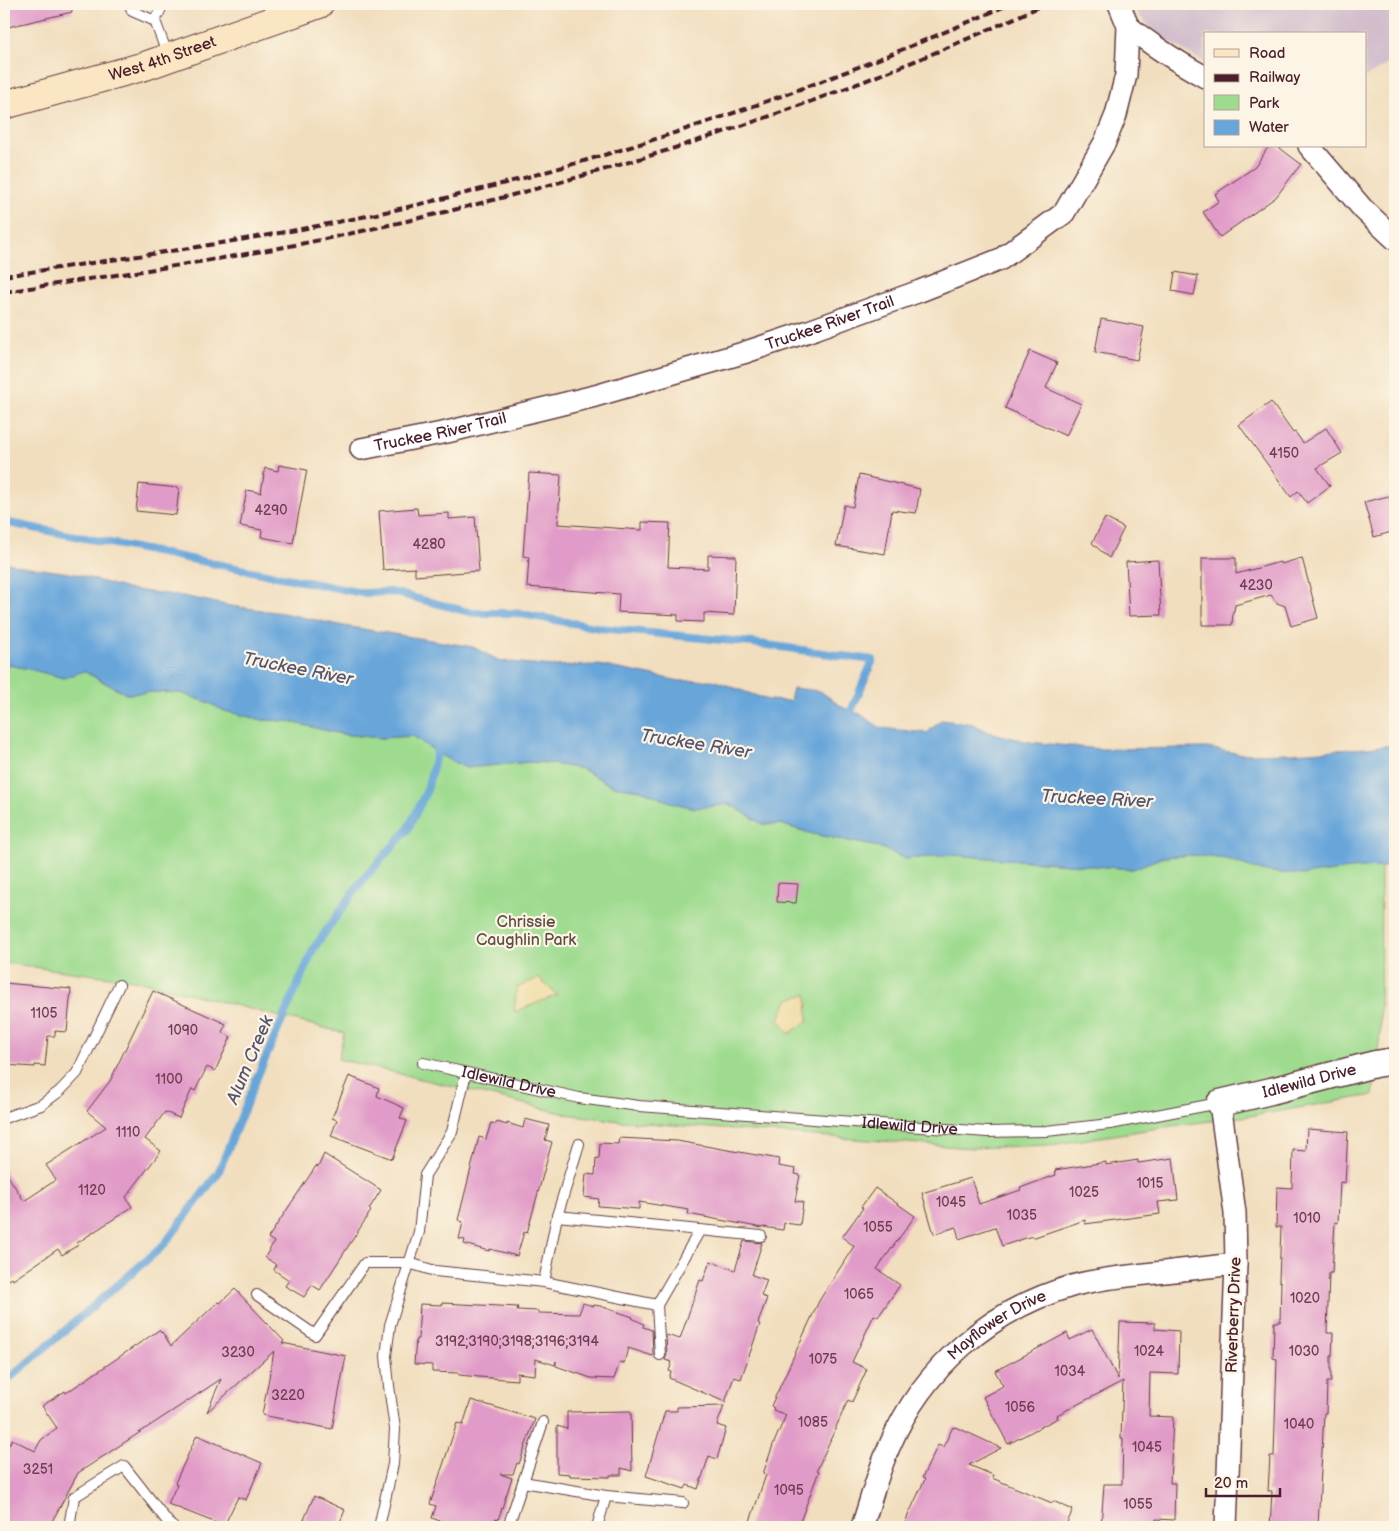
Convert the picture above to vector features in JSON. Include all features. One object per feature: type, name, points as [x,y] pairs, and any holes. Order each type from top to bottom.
[{"type":"main road","name":"West 4th Street","points":[[4,105],[145,66],[318,4]]},
{"type":"street","name":"Truckee River Trail","points":[[361,449],[447,432],[595,396],[743,353],[809,332],[1001,259],[1064,213],[1105,142],[1116,115],[1126,75],[1128,26],[1119,4]]},
{"type":"street","points":[[1128,26],[1166,55],[1204,76]]},
{"type":"street","points":[[1311,148],[1363,209],[1395,239]]},
{"type":"street","name":"Idlewild Drive","points":[[1220,1103],[1272,1092],[1375,1064],[1395,1061]]},
{"type":"street","name":"Riverberry Drive","points":[[1220,1103],[1236,1212],[1236,1264],[1226,1527]]},
{"type":"street","name":"Mayflower Drive","points":[[862,1527],[890,1445],[909,1408],[944,1363],[962,1345],[994,1321],[1030,1301],[1072,1286],[1114,1277],[1236,1264]]},
{"type":"lane","points":[[130,4],[132,11],[155,21]]},
{"type":"lane","points":[[163,4],[155,21],[168,57]]},
{"type":"lane","points":[[4,1118],[41,1104],[60,1091],[77,1073],[119,985]]},
{"type":"lane","name":"Idlewild Drive","points":[[422,1063],[483,1075],[579,1098],[639,1106],[987,1132],[1046,1131],[1110,1124],[1220,1103]]},
{"type":"lane","points":[[379,1527],[393,1464],[395,1429],[386,1356],[390,1325],[418,1232],[425,1175],[452,1132],[466,1073]]},
{"type":"lane","points":[[544,1282],[557,1216],[579,1144]]},
{"type":"lane","points":[[557,1216],[761,1236]]},
{"type":"lane","points":[[660,1355],[657,1305],[700,1230]]},
{"type":"lane","points":[[257,1295],[315,1335],[366,1263],[409,1263],[435,1272],[544,1282],[657,1305]]},
{"type":"lane","points":[[508,1527],[543,1422]]},
{"type":"lane","points":[[69,1527],[74,1497],[124,1466],[171,1527]]},
{"type":"lane","points":[[523,1482],[606,1496],[683,1503]]},
{"type":"lane","points":[[596,1527],[606,1496]]},
{"type":"shaded area","points":[[1133,4],[1395,4],[1395,60],[1366,76],[1366,32],[1204,32],[1204,62],[1165,39],[1140,17]]},
{"type":"green space","name":"Chrissie Caughlin Park","points":[[4,664],[64,678],[83,671],[126,694],[180,693],[207,702],[225,711],[263,720],[287,721],[341,734],[381,738],[413,736],[442,756],[466,768],[529,762],[583,769],[612,786],[641,790],[670,802],[694,808],[730,804],[762,824],[780,824],[813,834],[879,847],[906,859],[952,855],[1133,869],[1163,857],[1193,855],[1227,859],[1262,871],[1381,867],[1380,1033],[1373,1095],[1257,1115],[1050,1145],[973,1148],[620,1121],[566,1114],[338,1059],[344,1033],[140,981],[4,963]]},
{"type":"sand","points":[[538,978],[557,995],[514,1012],[517,988]]},
{"type":"sand","points":[[807,994],[808,1020],[789,1034],[779,1019],[789,999]]},
{"type":"water","name":"Truckee River","points":[[4,562],[76,574],[127,589],[183,596],[231,606],[283,613],[344,626],[473,647],[500,661],[553,666],[599,665],[680,681],[713,680],[768,700],[790,701],[793,688],[820,691],[844,708],[860,714],[881,728],[927,733],[941,720],[973,724],[989,732],[1029,742],[1099,749],[1207,748],[1242,754],[1293,753],[1395,745],[1395,866],[1303,875],[1262,871],[1227,859],[1193,855],[1163,857],[1133,869],[952,855],[906,859],[879,847],[813,834],[780,824],[762,824],[730,804],[694,808],[670,802],[641,790],[612,786],[582,769],[529,762],[466,768],[442,756],[413,736],[381,738],[341,734],[287,721],[263,720],[225,711],[207,702],[180,693],[126,694],[84,671],[64,678],[4,664]]},
{"type":"building","points":[[4,4],[71,4],[72,12],[4,28]]},
{"type":"building","points":[[1268,148],[1280,148],[1301,164],[1276,197],[1220,237],[1203,212],[1219,201],[1215,194],[1255,167]]},
{"type":"building","points":[[1175,272],[1198,276],[1194,295],[1172,291]]},
{"type":"building","points":[[1101,319],[1144,327],[1137,360],[1095,352]]},
{"type":"building","points":[[1030,351],[1057,363],[1046,388],[1081,404],[1066,436],[1005,408]]},
{"type":"building","points":[[1271,402],[1293,433],[1295,432],[1303,443],[1326,428],[1342,453],[1317,468],[1330,486],[1307,503],[1298,491],[1291,497],[1239,425]]},
{"type":"building","points":[[279,465],[307,470],[293,543],[261,537],[262,530],[240,526],[247,490],[261,493],[265,468],[278,471]]},
{"type":"building","points":[[529,473],[561,475],[558,524],[642,530],[642,522],[670,523],[668,567],[708,569],[708,555],[736,556],[734,615],[704,613],[704,622],[678,621],[678,615],[618,612],[619,594],[527,587],[529,557],[523,556]]},
{"type":"building","points":[[859,475],[920,489],[916,513],[892,510],[885,554],[836,546],[844,505],[853,507]]},
{"type":"building","points":[[139,484],[179,488],[176,515],[136,511]]},
{"type":"building","points":[[1389,496],[1395,517],[1395,531],[1374,537],[1364,502]]},
{"type":"building","points":[[417,508],[418,515],[449,513],[449,519],[475,517],[479,571],[415,576],[415,568],[383,570],[379,511]]},
{"type":"building","points":[[1105,518],[1124,528],[1109,558],[1092,543]]},
{"type":"building","points":[[1202,558],[1236,558],[1236,574],[1302,558],[1318,618],[1291,626],[1285,606],[1277,603],[1271,595],[1235,605],[1232,625],[1202,625]]},
{"type":"building","points":[[1158,560],[1161,615],[1129,616],[1126,562]]},
{"type":"building","points":[[778,883],[798,884],[796,903],[777,902]]},
{"type":"building","points":[[4,983],[71,989],[67,1032],[55,1031],[55,1036],[48,1036],[45,1066],[4,1065]]},
{"type":"building","points":[[153,991],[226,1024],[222,1032],[231,1037],[215,1071],[207,1067],[195,1091],[192,1089],[179,1118],[165,1112],[145,1139],[161,1151],[126,1197],[132,1207],[62,1255],[58,1249],[13,1280],[12,1278],[4,1283],[4,1170],[24,1201],[56,1180],[46,1165],[106,1127],[87,1111],[110,1081]]},
{"type":"building","points":[[349,1076],[379,1088],[377,1096],[404,1108],[400,1118],[407,1121],[392,1159],[331,1136],[337,1120],[332,1118]]},
{"type":"building","points":[[525,1119],[549,1125],[545,1140],[552,1142],[527,1233],[524,1232],[517,1256],[464,1244],[465,1240],[459,1239],[463,1222],[458,1220],[479,1137],[486,1139],[491,1123],[496,1124],[497,1122],[507,1125],[507,1123],[523,1128]]},
{"type":"building","points":[[1307,1129],[1348,1132],[1345,1183],[1340,1182],[1338,1223],[1335,1222],[1332,1273],[1329,1273],[1327,1333],[1333,1333],[1331,1382],[1327,1382],[1326,1413],[1324,1413],[1318,1527],[1270,1527],[1272,1491],[1268,1491],[1270,1456],[1274,1456],[1277,1359],[1273,1358],[1274,1322],[1280,1322],[1281,1282],[1279,1281],[1281,1227],[1276,1227],[1277,1187],[1292,1188],[1293,1150],[1306,1151]]},
{"type":"building","points":[[619,1138],[677,1141],[779,1159],[778,1166],[796,1169],[795,1174],[800,1175],[795,1201],[803,1202],[800,1225],[784,1223],[783,1230],[763,1228],[688,1214],[689,1210],[639,1202],[639,1209],[598,1206],[599,1199],[584,1197],[586,1174],[595,1175],[596,1158],[599,1159],[600,1143],[618,1144]]},
{"type":"building","points":[[324,1154],[381,1190],[369,1209],[371,1211],[320,1290],[312,1285],[304,1297],[285,1286],[289,1280],[274,1270],[276,1265],[265,1257],[274,1242],[268,1238],[316,1166],[318,1167]]},
{"type":"building","points":[[1173,1158],[1178,1200],[1158,1202],[1160,1214],[1085,1224],[1085,1220],[1002,1246],[995,1227],[959,1239],[956,1227],[934,1234],[922,1193],[971,1178],[979,1204],[1021,1190],[1020,1188],[1056,1175],[1055,1170],[1106,1162],[1106,1165],[1138,1160],[1138,1163]]},
{"type":"building","points":[[875,1188],[915,1216],[877,1269],[900,1285],[878,1317],[874,1315],[852,1362],[867,1369],[852,1402],[848,1400],[817,1470],[819,1471],[798,1527],[748,1527],[766,1475],[763,1474],[786,1415],[773,1410],[774,1408],[771,1406],[819,1301],[854,1246],[842,1237]]},
{"type":"building","points":[[744,1241],[762,1243],[752,1275],[767,1280],[761,1296],[767,1298],[741,1379],[734,1377],[725,1402],[669,1378],[672,1362],[665,1360],[667,1355],[666,1335],[680,1339],[700,1280],[703,1281],[710,1261],[735,1270]]},
{"type":"building","points":[[235,1289],[284,1341],[282,1343],[346,1356],[332,1429],[262,1415],[274,1351],[207,1412],[221,1379],[78,1473],[49,1527],[4,1527],[4,1454],[12,1439],[35,1451],[41,1440],[57,1428],[42,1406],[65,1391],[66,1393],[159,1330],[171,1346],[218,1302],[220,1303]]},
{"type":"building","points":[[442,1303],[518,1307],[517,1310],[538,1311],[538,1313],[579,1314],[583,1303],[600,1306],[633,1317],[644,1324],[643,1327],[652,1330],[653,1356],[628,1348],[624,1363],[620,1362],[614,1379],[591,1378],[556,1366],[556,1361],[555,1365],[536,1359],[535,1375],[517,1373],[517,1380],[459,1375],[459,1373],[432,1372],[432,1365],[414,1364],[420,1304],[442,1305]]},
{"type":"building","points":[[1120,1322],[1155,1323],[1155,1329],[1179,1331],[1178,1374],[1150,1373],[1149,1416],[1173,1417],[1170,1483],[1175,1483],[1174,1520],[1156,1519],[1156,1527],[1101,1527],[1104,1484],[1122,1484],[1123,1381],[1057,1415],[1058,1418],[1008,1444],[983,1397],[1003,1386],[995,1371],[1067,1333],[1070,1340],[1092,1329],[1118,1379]]},
{"type":"building","points":[[471,1400],[535,1419],[519,1464],[517,1463],[513,1474],[500,1474],[512,1478],[498,1520],[495,1519],[492,1527],[438,1527],[440,1521],[432,1518],[436,1506],[430,1504],[457,1423],[463,1425]]},
{"type":"building","points":[[724,1406],[717,1425],[726,1428],[717,1459],[709,1456],[698,1489],[687,1485],[685,1489],[646,1476],[665,1411],[677,1411],[677,1407]]},
{"type":"building","points":[[631,1411],[632,1471],[621,1468],[621,1475],[610,1475],[610,1477],[570,1476],[570,1474],[557,1473],[557,1426],[567,1429],[567,1412]]},
{"type":"building","points":[[953,1427],[1001,1448],[969,1465],[993,1475],[992,1478],[1073,1510],[1065,1527],[917,1527],[905,1522],[925,1479],[922,1478],[938,1445],[943,1447]]},
{"type":"building","points":[[197,1435],[262,1463],[246,1500],[238,1497],[224,1526],[168,1504],[177,1484],[175,1483]]},
{"type":"building","points":[[314,1496],[345,1510],[338,1527],[301,1527]]},
{"type":"waterway","points":[[4,522],[362,593],[392,592],[473,613],[515,613],[600,628],[753,643],[873,660],[851,711]]},
{"type":"waterway","name":"Alum Creek","points":[[4,1383],[164,1245],[218,1173],[258,1075],[314,948],[361,882],[408,829],[427,790],[439,743]]},
{"type":"railway","points":[[4,276],[183,249],[317,226],[445,198],[528,177],[610,153],[772,99],[931,38],[1010,4]]},
{"type":"railway","points":[[4,292],[176,266],[305,243],[438,214],[527,191],[703,139],[790,109],[876,77],[961,42],[1045,4]]}]
